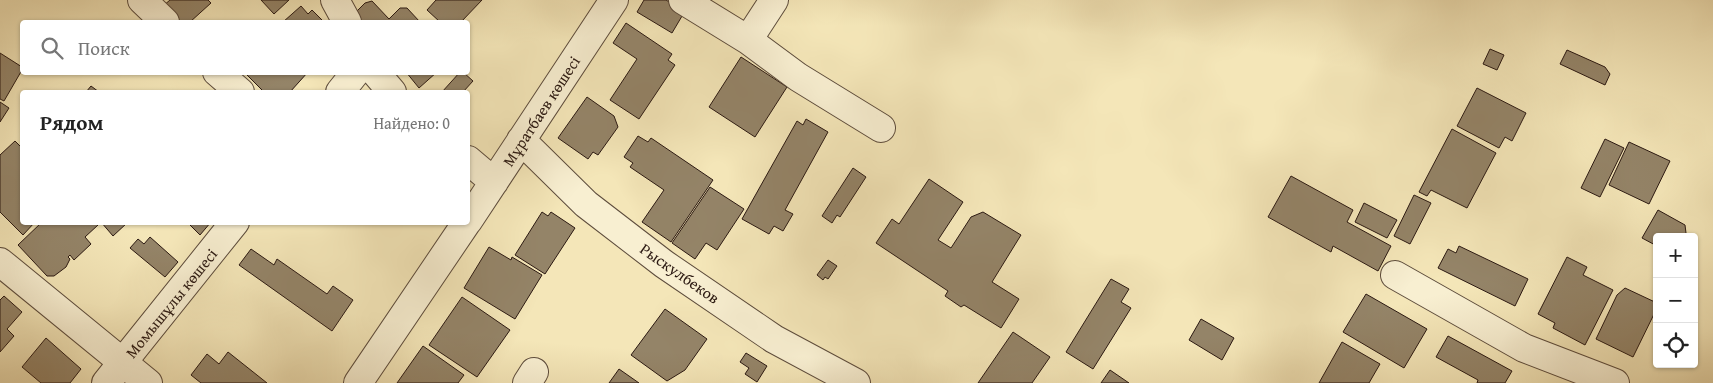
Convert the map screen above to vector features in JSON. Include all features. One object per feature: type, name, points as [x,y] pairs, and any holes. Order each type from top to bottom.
[{"type":"street","points":[[142,0],[163,20]]},
{"type":"street","points":[[335,0],[346,20]]},
{"type":"street","name":"Мұратбаев көшесі","points":[[470,218],[614,0]]},
{"type":"street","points":[[683,0],[748,40],[798,77],[881,128]]},
{"type":"street","points":[[748,40],[774,0]]},
{"type":"street","points":[[220,75],[238,90]]},
{"type":"street","points":[[342,90],[354,75]]},
{"type":"street","points":[[378,75],[390,90]]},
{"type":"street","name":"Рыскулбеков","points":[[521,140],[586,204],[664,264],[774,338],[856,383]]},
{"type":"street","points":[[470,162],[494,182]]},
{"type":"street","name":"Момышұлы көшесі","points":[[106,383],[233,225]]},
{"type":"street","name":"Мұратбаев көшесі","points":[[358,383],[465,225]]},
{"type":"street","points":[[0,262],[148,383]]},
{"type":"street","points":[[1395,275],[1524,348],[1615,383]]},
{"type":"building","points":[[170,0],[208,0],[211,3],[192,20],[176,20],[163,6]]},
{"type":"building","points":[[261,0],[289,0],[274,14]]},
{"type":"building","points":[[436,0],[482,0],[463,20],[438,20],[427,10]]},
{"type":"building","points":[[644,0],[666,0],[685,11],[672,33],[637,12]]},
{"type":"building","points":[[372,1],[389,19],[400,8],[407,8],[418,20],[361,20],[358,17],[357,11],[365,3]]},
{"type":"building","points":[[301,6],[308,14],[312,10],[322,20],[285,20]]},
{"type":"building","points":[[626,23],[672,54],[668,60],[675,65],[639,119],[610,100],[637,59],[613,43]]},
{"type":"building","points":[[1490,49],[1504,55],[1497,70],[1483,64]]},
{"type":"building","points":[[1567,50],[1605,67],[1610,74],[1605,85],[1560,64]]},
{"type":"building","points":[[0,53],[20,66],[20,73],[4,101],[0,99]]},
{"type":"building","points":[[741,57],[787,87],[755,137],[709,107]]},
{"type":"building","points":[[247,75],[305,75],[292,90],[262,90]]},
{"type":"building","points":[[408,75],[434,75],[419,88]]},
{"type":"building","points":[[457,75],[466,75],[473,81],[465,90],[444,90]]},
{"type":"building","points":[[91,86],[96,90],[88,90]]},
{"type":"building","points":[[1477,88],[1526,113],[1512,141],[1505,137],[1499,148],[1457,126]]},
{"type":"building","points":[[587,97],[614,116],[618,127],[598,155],[593,152],[588,159],[558,138]]},
{"type":"building","points":[[0,102],[9,108],[0,122]]},
{"type":"building","points":[[806,119],[828,132],[785,210],[793,214],[783,231],[774,226],[769,234],[742,219],[797,121],[803,125]]},
{"type":"building","points":[[1452,129],[1496,153],[1467,208],[1431,190],[1427,196],[1419,192]]},
{"type":"building","points":[[638,136],[648,142],[651,138],[713,180],[671,242],[642,222],[664,190],[630,167],[633,163],[624,157]]},
{"type":"building","points":[[1605,139],[1624,148],[1600,197],[1581,188]]},
{"type":"building","points":[[15,141],[20,146],[20,225],[32,225],[23,235],[0,212],[0,155]]},
{"type":"building","points":[[1629,142],[1670,161],[1649,204],[1609,185]]},
{"type":"building","points":[[853,168],[866,177],[840,217],[837,215],[832,223],[822,216]]},
{"type":"building","points":[[1291,176],[1353,210],[1347,222],[1391,246],[1378,271],[1333,246],[1331,252],[1268,217]]},
{"type":"building","points":[[929,179],[963,202],[938,240],[951,248],[971,217],[983,212],[1021,235],[992,282],[1019,299],[1001,328],[964,305],[961,307],[945,296],[948,291],[876,243],[892,219],[899,224]]},
{"type":"building","points":[[710,187],[744,209],[717,250],[706,243],[695,259],[672,243]]},
{"type":"building","points":[[1414,195],[1431,203],[1410,244],[1394,236]]},
{"type":"building","points":[[1364,203],[1397,220],[1387,238],[1355,222]]},
{"type":"building","points":[[1658,210],[1685,225],[1686,233],[1653,233],[1653,244],[1642,238]]},
{"type":"building","points":[[542,212],[548,216],[551,212],[575,228],[545,274],[515,255]]},
{"type":"building","points":[[39,225],[98,225],[85,237],[91,244],[74,260],[70,255],[66,267],[54,276],[47,276],[18,245]]},
{"type":"building","points":[[104,225],[125,225],[113,236]]},
{"type":"building","points":[[190,225],[208,225],[200,235]]},
{"type":"building","points":[[150,237],[178,262],[165,277],[130,248],[138,239],[144,244]]},
{"type":"building","points":[[1459,246],[1528,279],[1515,306],[1438,268],[1448,249],[1456,253]]},
{"type":"building","points":[[489,247],[511,260],[512,257],[542,275],[515,319],[464,288]]},
{"type":"building","points":[[251,249],[274,265],[277,259],[327,294],[333,286],[353,300],[332,331],[239,265]]},
{"type":"building","points":[[1567,257],[1587,267],[1583,275],[1613,290],[1585,345],[1553,328],[1555,323],[1538,314]]},
{"type":"building","points":[[828,260],[837,266],[828,279],[825,277],[823,280],[817,275]]},
{"type":"building","points":[[1111,279],[1129,289],[1121,302],[1131,308],[1093,369],[1066,352]]},
{"type":"building","points":[[1625,288],[1653,301],[1653,316],[1633,357],[1596,339],[1617,295]]},
{"type":"building","points":[[1366,294],[1427,329],[1404,368],[1343,332]]},
{"type":"building","points":[[4,296],[22,312],[7,329],[14,336],[0,352],[0,300]]},
{"type":"building","points":[[462,297],[510,330],[477,377],[429,345]]},
{"type":"building","points":[[665,309],[707,339],[685,370],[667,381],[631,355]]},
{"type":"building","points":[[1201,319],[1234,338],[1222,360],[1189,340]]},
{"type":"building","points":[[1013,332],[1050,357],[1032,383],[978,383]]},
{"type":"building","points":[[1448,336],[1512,371],[1505,383],[1477,383],[1478,380],[1436,357]]},
{"type":"building","points":[[46,338],[81,369],[70,383],[41,383],[22,367]]},
{"type":"building","points":[[1342,342],[1380,364],[1369,383],[1319,383]]},
{"type":"building","points":[[423,346],[464,375],[458,383],[397,383]]},
{"type":"building","points":[[228,352],[267,383],[201,383],[191,375],[207,354],[219,364]]},
{"type":"building","points":[[746,353],[767,366],[757,382],[745,374],[749,368],[740,362]]},
{"type":"building","points":[[619,369],[639,383],[609,383]]},
{"type":"building","points":[[1110,370],[1129,383],[1101,383]]}]
